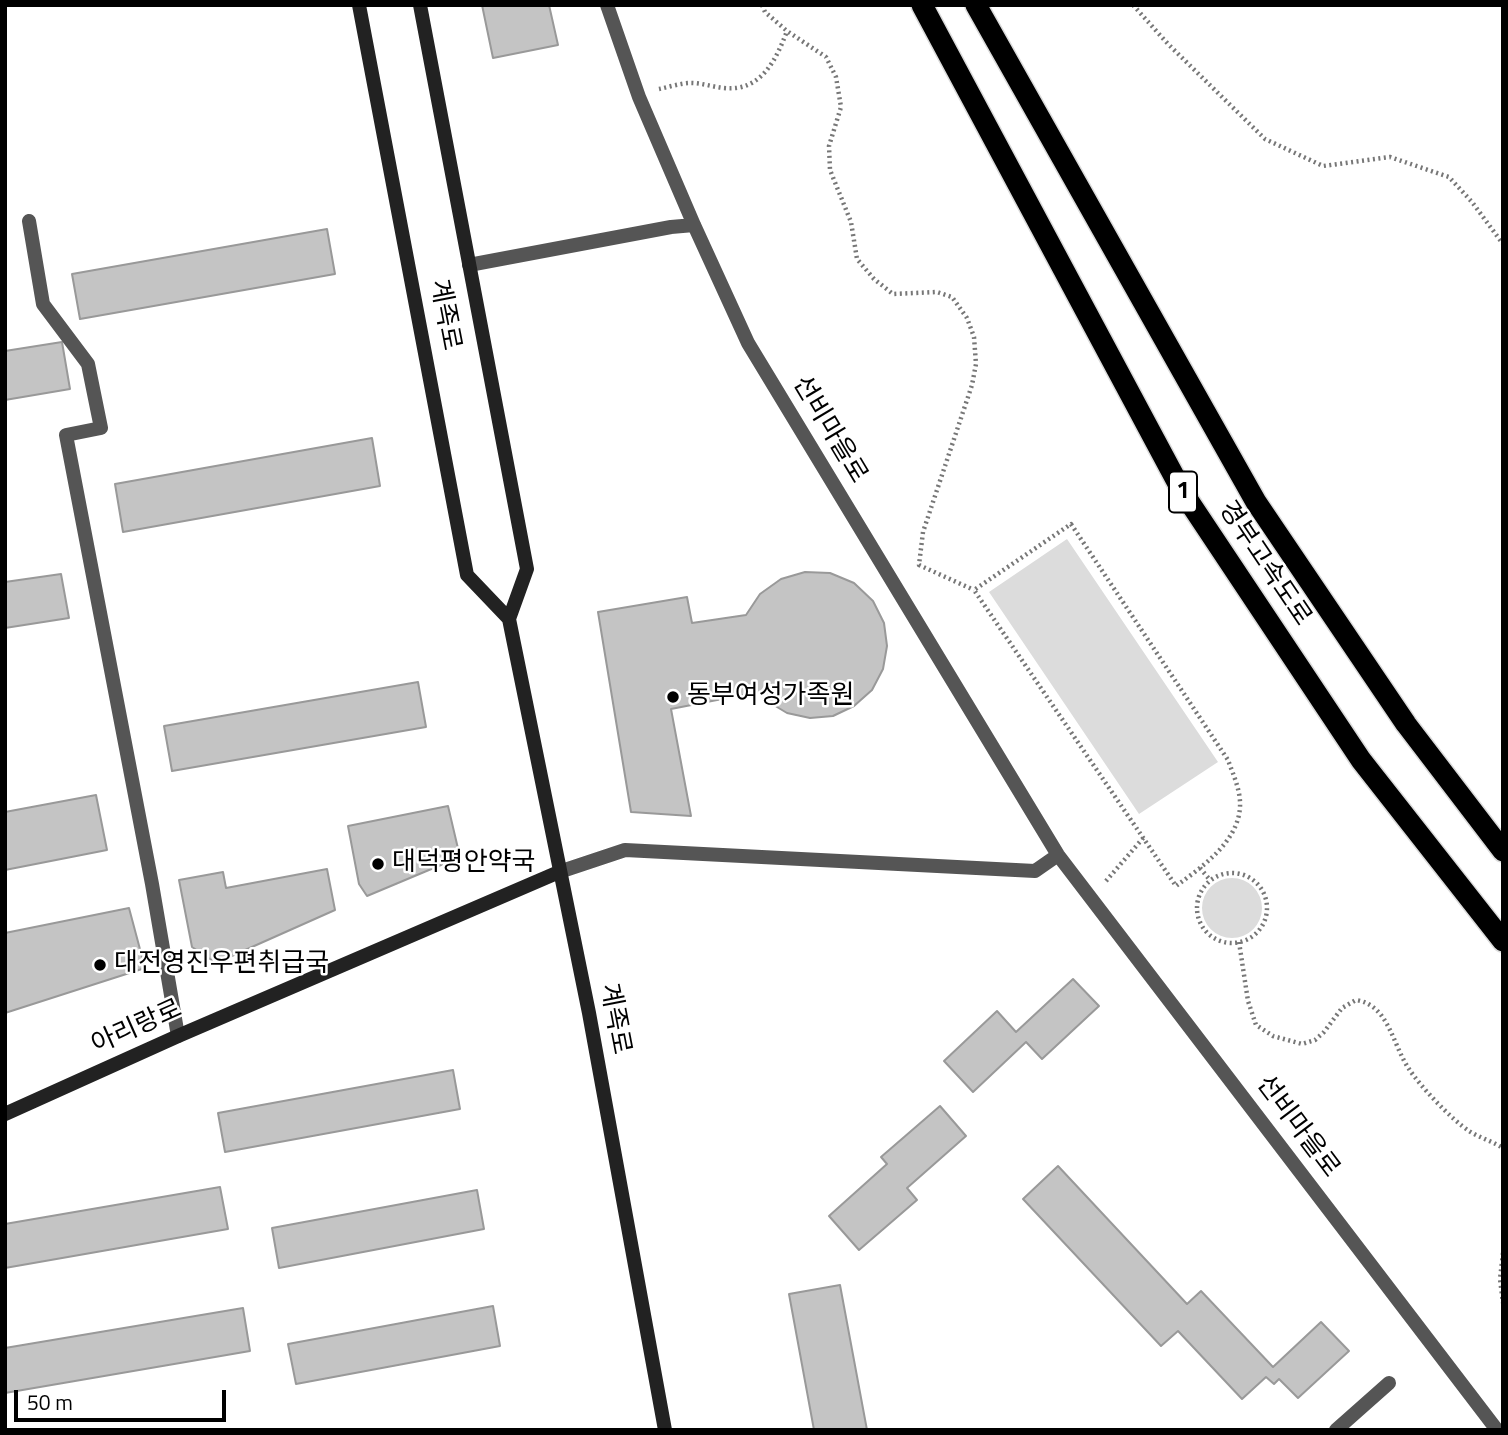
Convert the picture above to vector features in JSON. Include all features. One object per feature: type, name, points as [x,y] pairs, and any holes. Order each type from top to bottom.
[{"type":"highway","name":"경부고속도로","points":[[922,5],[1182,491],[1362,760],[1503,941]]},
{"type":"highway","name":"경부고속도로","points":[[976,5],[1256,502],[1406,724],[1503,851]]},
{"type":"main road","name":"계족로","points":[[359,5],[467,575],[509,619]]},
{"type":"main road","name":"계족로","points":[[419,5],[527,569],[509,619],[589,1013],[665,1430]]},
{"type":"main road","name":"아리랑로","points":[[5,1114],[178,1036],[559,872]]},
{"type":"street","name":"선비마을로","points":[[607,5],[639,97],[748,343],[1058,855],[1497,1430]]},
{"type":"street","points":[[29,221],[43,304],[88,364],[101,428],[66,435],[146,849],[178,1036]]},
{"type":"street","points":[[469,265],[694,225]]},
{"type":"street","points":[[559,872],[625,850],[1035,871],[1058,855]]},
{"type":"street","points":[[1336,1430],[1389,1383]]},
{"type":"path","points":[[762,5],[765,12],[787,31],[826,57],[836,77],[841,107],[829,146],[830,170],[851,222],[857,259],[874,279],[893,294],[937,292],[951,297],[967,317],[974,337],[976,364],[972,385],[923,533],[919,565],[974,590],[1176,886],[1227,842],[1236,824],[1240,807],[1237,785],[1228,760],[1071,524],[974,590]]},
{"type":"path","points":[[1133,5],[1178,54],[1265,139],[1323,166],[1391,157],[1449,177],[1472,202],[1503,244]]},
{"type":"path","points":[[654,90],[690,83],[727,89],[750,85],[765,74],[777,58],[787,31]]},
{"type":"path","points":[[1106,881],[1144,837]]},
{"type":"path","points":[[1200,868],[1210,880]]},
{"type":"path","points":[[1235,873],[1247,877],[1258,885],[1264,895],[1267,908],[1265,921],[1258,932],[1240,942],[1222,942],[1210,936],[1197,915],[1197,901],[1202,889],[1210,880],[1222,874],[1235,873]]},
{"type":"path","points":[[1240,942],[1248,1001],[1256,1025],[1273,1036],[1302,1044],[1315,1040],[1342,1008],[1356,999],[1370,1002],[1383,1016],[1409,1070],[1435,1099],[1468,1130],[1503,1148]]},
{"type":"path","points":[[1503,1253],[1500,1279],[1503,1303]]},
{"type":"shaded area","points":[[1067,539],[1218,762],[1139,814],[989,592]]},
{"type":"shaded area","points":[[1226,878],[1238,878],[1254,886],[1260,896],[1260,920],[1254,930],[1238,938],[1226,938],[1210,930],[1202,914],[1202,902],[1210,886]]},
{"type":"building","points":[[482,5],[549,5],[558,45],[493,58]]},
{"type":"building","points":[[327,229],[335,274],[80,319],[72,274]]},
{"type":"building","points":[[62,342],[70,389],[5,400],[5,351]]},
{"type":"building","points":[[372,438],[380,486],[123,532],[115,484]]},
{"type":"building","name":"동부여성가족원","points":[[805,572],[830,573],[854,583],[873,601],[884,623],[887,646],[883,669],[872,690],[854,706],[833,716],[810,718],[787,713],[758,692],[671,709],[691,816],[631,812],[598,612],[687,597],[692,623],[746,615],[760,594],[781,579]]},
{"type":"building","points":[[61,574],[69,618],[5,628],[5,582]]},
{"type":"building","points":[[418,682],[426,727],[172,771],[164,726]]},
{"type":"building","points":[[96,795],[107,850],[5,870],[5,812]]},
{"type":"building","points":[[448,806],[460,857],[367,896],[359,884],[348,826]]},
{"type":"building","points":[[327,869],[335,910],[216,963],[192,947],[179,880],[223,872],[226,888]]},
{"type":"building","points":[[129,908],[145,968],[5,1013],[5,933]]},
{"type":"building","points":[[1073,979],[1099,1006],[1042,1059],[1026,1042],[973,1092],[944,1061],[997,1011],[1016,1032]]},
{"type":"building","points":[[453,1070],[460,1109],[225,1152],[218,1113]]},
{"type":"building","points":[[940,1106],[966,1136],[907,1188],[917,1200],[859,1250],[829,1216],[887,1164],[881,1157]]},
{"type":"building","points":[[1058,1166],[1187,1304],[1201,1291],[1273,1367],[1321,1322],[1349,1351],[1298,1398],[1279,1379],[1274,1384],[1266,1377],[1242,1399],[1178,1331],[1161,1346],[1023,1199]]},
{"type":"building","points":[[220,1187],[228,1229],[5,1268],[5,1224]]},
{"type":"building","points":[[477,1190],[484,1229],[279,1268],[272,1228]]},
{"type":"building","points":[[840,1285],[867,1430],[814,1430],[789,1294]]},
{"type":"building","points":[[493,1306],[500,1346],[296,1384],[288,1344]]},
{"type":"building","points":[[243,1308],[250,1351],[5,1393],[5,1348]]},
{"type":"place","name":"동부여성가족원","points":[[673,697]]},
{"type":"place","name":"대덕평안약국","points":[[378,864]]},
{"type":"place","name":"대전영진우편취급국","points":[[100,965]]}]
